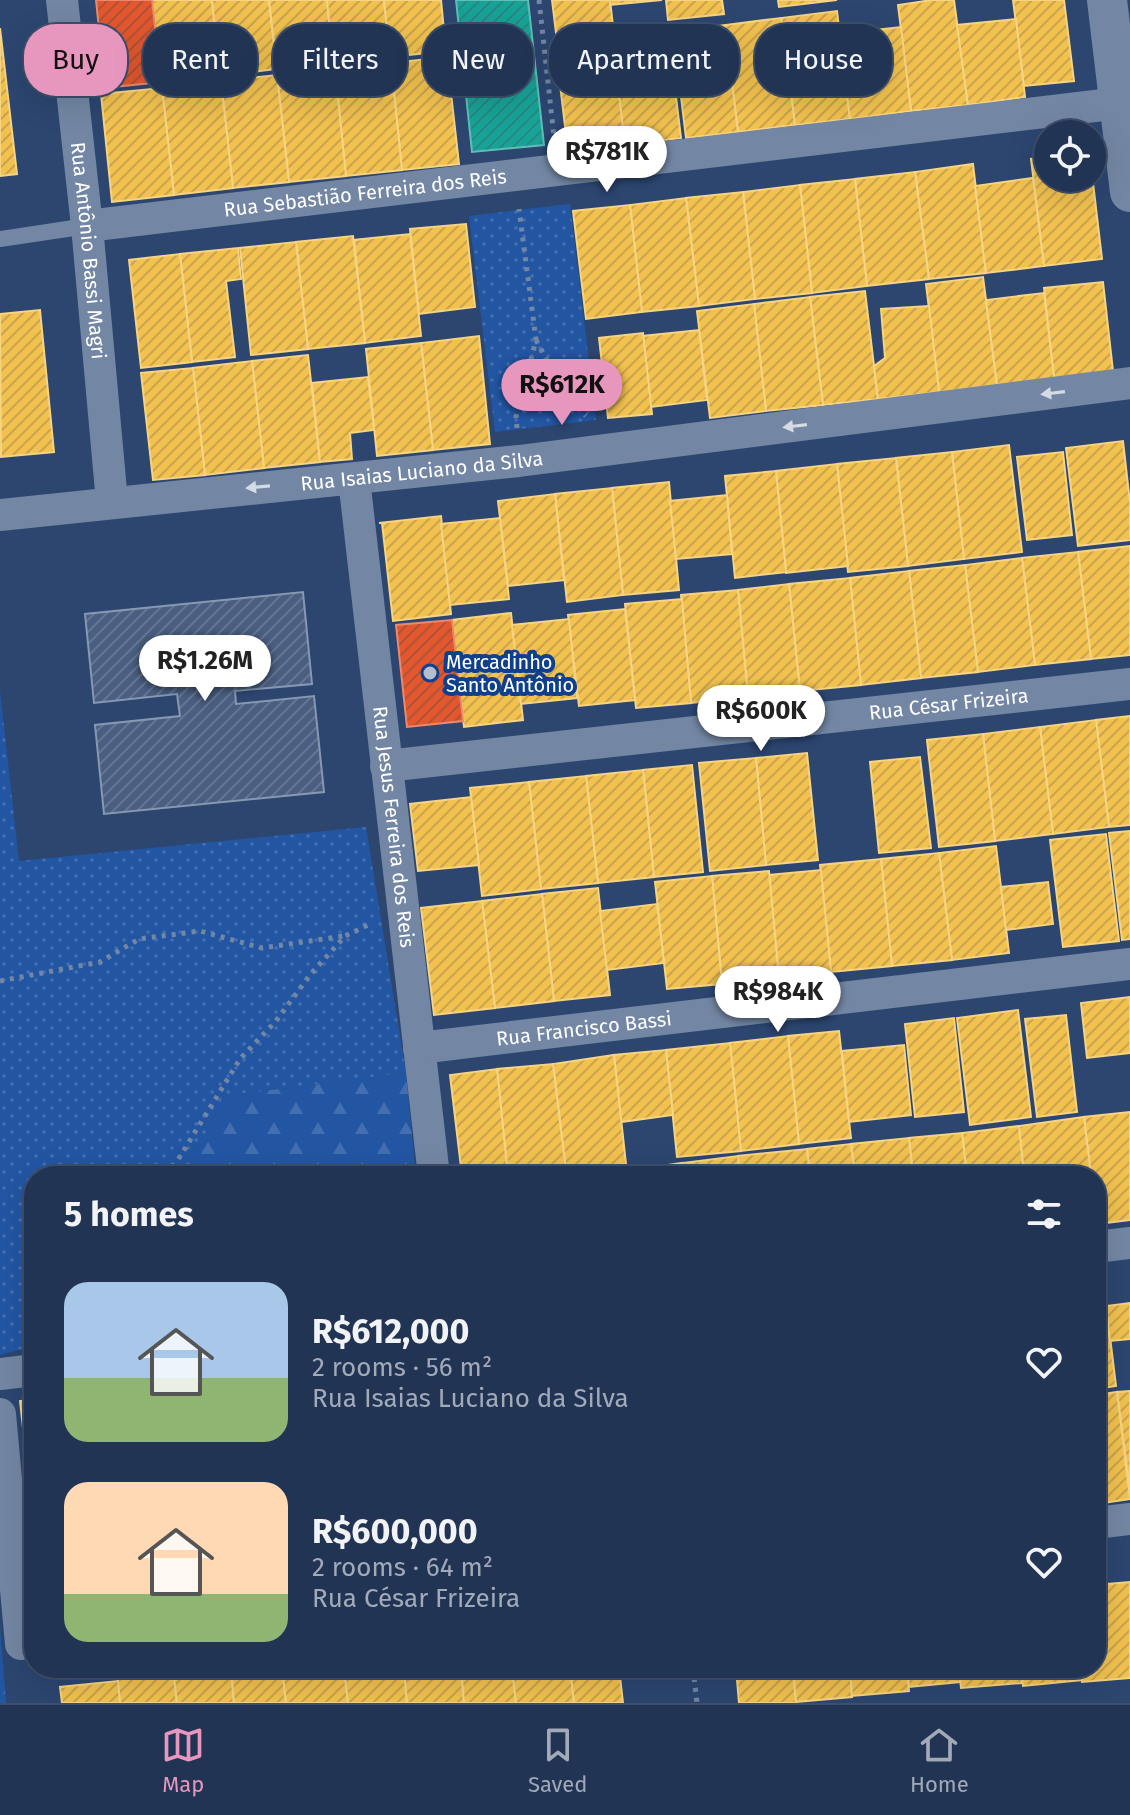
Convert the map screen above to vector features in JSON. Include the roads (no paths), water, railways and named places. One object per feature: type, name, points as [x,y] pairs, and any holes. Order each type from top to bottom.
[{"type":"street","name":"Rua Antônio Bassi Magri","points":[[62,0],[87,226],[112,502]]},
{"type":"street","points":[[1107,0],[1130,192]]},
{"type":"street","name":"Rua Sebastião Ferreira dos Reis","points":[[87,226],[1120,103]]},
{"type":"street","name":"Rua Isaias Luciano da Silva","points":[[0,515],[519,461],[1130,383]]},
{"type":"street","name":"Rua Jesus Ferreira dos Reis","points":[[354,479],[433,1166]]},
{"type":"street","name":"Rua César Frizeira","points":[[386,766],[1130,684]]},
{"type":"street","name":"Rua Francisco Bassi","points":[[419,1048],[1130,964]]},
{"type":"street","points":[[1106,1246],[1130,1243]]},
{"type":"street","points":[[0,1374],[24,1371]]},
{"type":"street","points":[[0,1414],[24,1618]]},
{"type":"street","points":[[1106,1522],[1130,1519]]},
{"type":"lane","points":[[0,239],[87,226]]},
{"type":"place","name":"Mercadinho Santo Antônio","points":[[430,673]]}]
